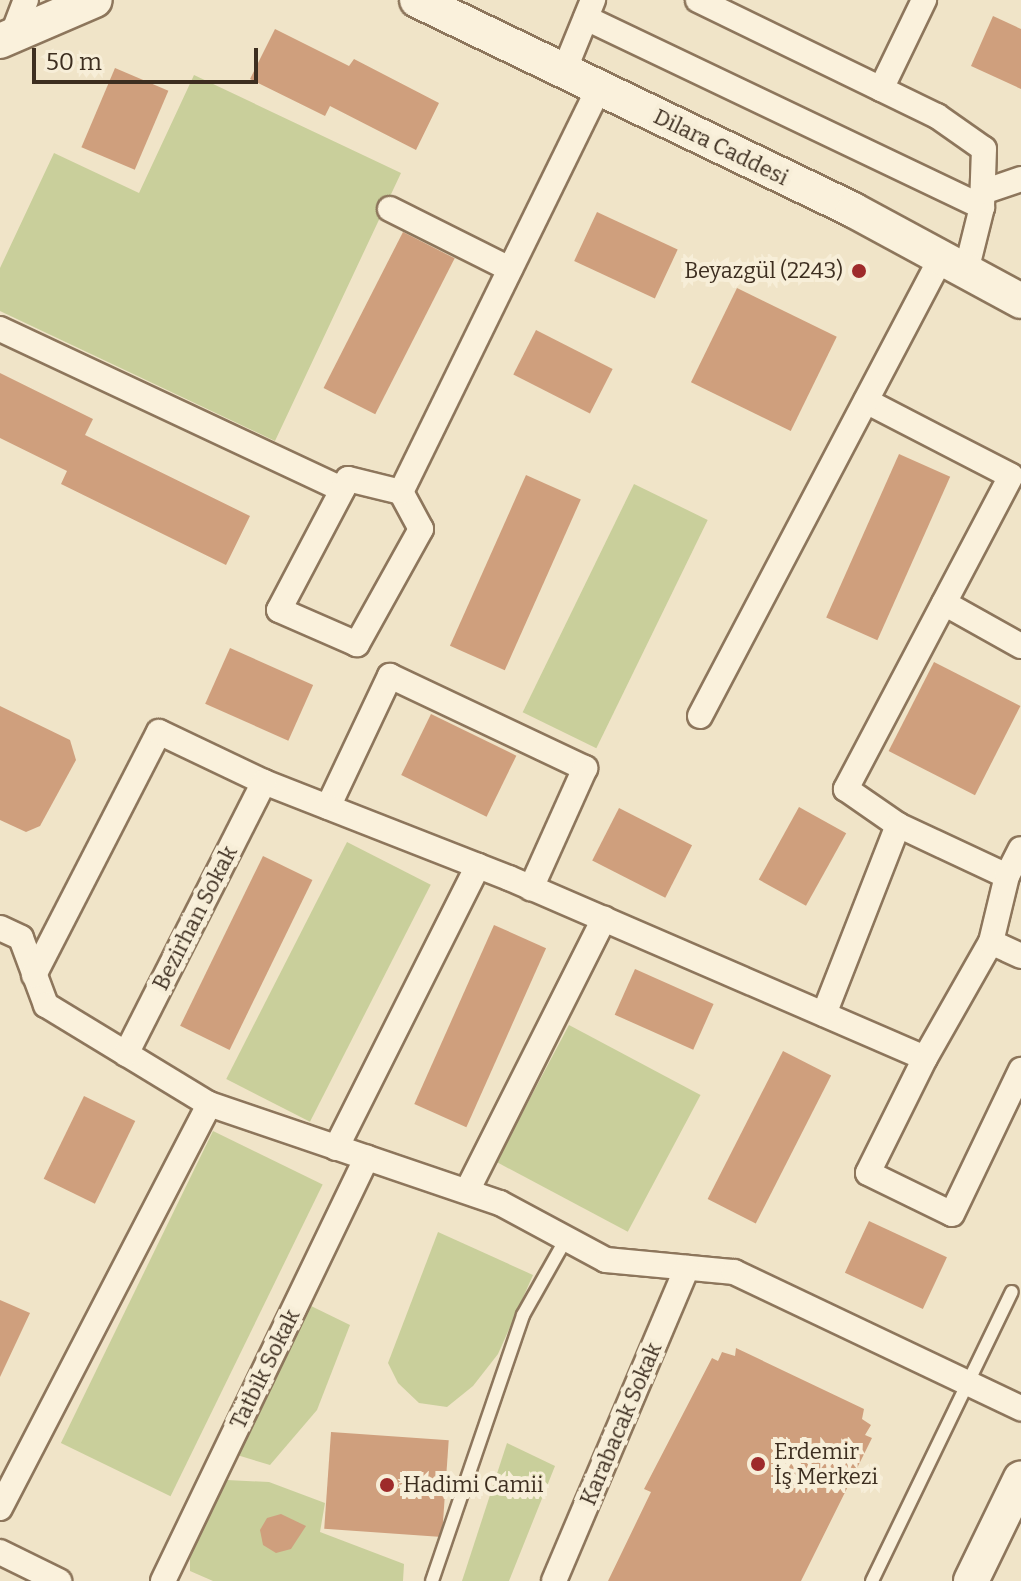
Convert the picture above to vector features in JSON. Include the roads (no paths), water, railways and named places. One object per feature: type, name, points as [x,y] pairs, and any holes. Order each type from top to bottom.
[{"type":"street","points":[[6,38],[26,0]]},
{"type":"street","points":[[6,38],[95,0]]},
{"type":"street","name":"Dilara Caddesi","points":[[417,0],[599,88],[1021,301]]},
{"type":"street","points":[[698,0],[937,116],[984,149],[983,200],[953,265],[866,401],[700,716]]},
{"type":"street","points":[[881,89],[924,0]]},
{"type":"street","points":[[564,71],[589,9],[983,200]]},
{"type":"street","points":[[401,492],[599,88]]},
{"type":"street","points":[[983,200],[1021,179]]},
{"type":"street","points":[[390,209],[510,269]]},
{"type":"street","points":[[0,329],[342,489]]},
{"type":"street","points":[[866,401],[1011,476],[846,789],[898,825],[1007,876]]},
{"type":"street","points":[[348,479],[401,492],[421,529],[357,644],[279,610],[348,479]]},
{"type":"street","points":[[944,603],[1021,646]]},
{"type":"street","points":[[328,807],[390,676],[585,768],[531,888]]},
{"type":"street","points":[[34,975],[159,732],[264,782],[531,888],[925,1058]]},
{"type":"street","name":"Bezirhan Sokak","points":[[126,1054],[264,782]]},
{"type":"street","points":[[824,1014],[898,825]]},
{"type":"street","points":[[1021,849],[1007,876],[991,942],[925,1058],[868,1173],[952,1214],[1021,1070]]},
{"type":"street","points":[[336,1148],[478,866]]},
{"type":"street","points":[[467,1191],[604,919]]},
{"type":"street","points":[[0,928],[21,938],[46,1005],[209,1104],[500,1203],[606,1260],[734,1272],[1021,1408]]},
{"type":"street","points":[[991,942],[1021,956]]},
{"type":"street","points":[[0,1508],[209,1104]]},
{"type":"street","name":"Tatbik Sokak","points":[[163,1581],[367,1158]]},
{"type":"street","name":"Karabacak Sokak","points":[[554,1581],[687,1268]]},
{"type":"street","points":[[971,1581],[1016,1499]]},
{"type":"street","points":[[0,1552],[59,1581]]},
{"type":"lane","points":[[432,1581],[523,1315],[566,1239]]},
{"type":"lane","points":[[872,1581],[1012,1292]]},
{"type":"place","name":"Beyazgül (2243)","points":[[859,271]]},
{"type":"place","name":"Erdemir İş Merkezi","points":[[758,1464]]},
{"type":"place","name":"Hadimi Camii","points":[[387,1485]]}]
